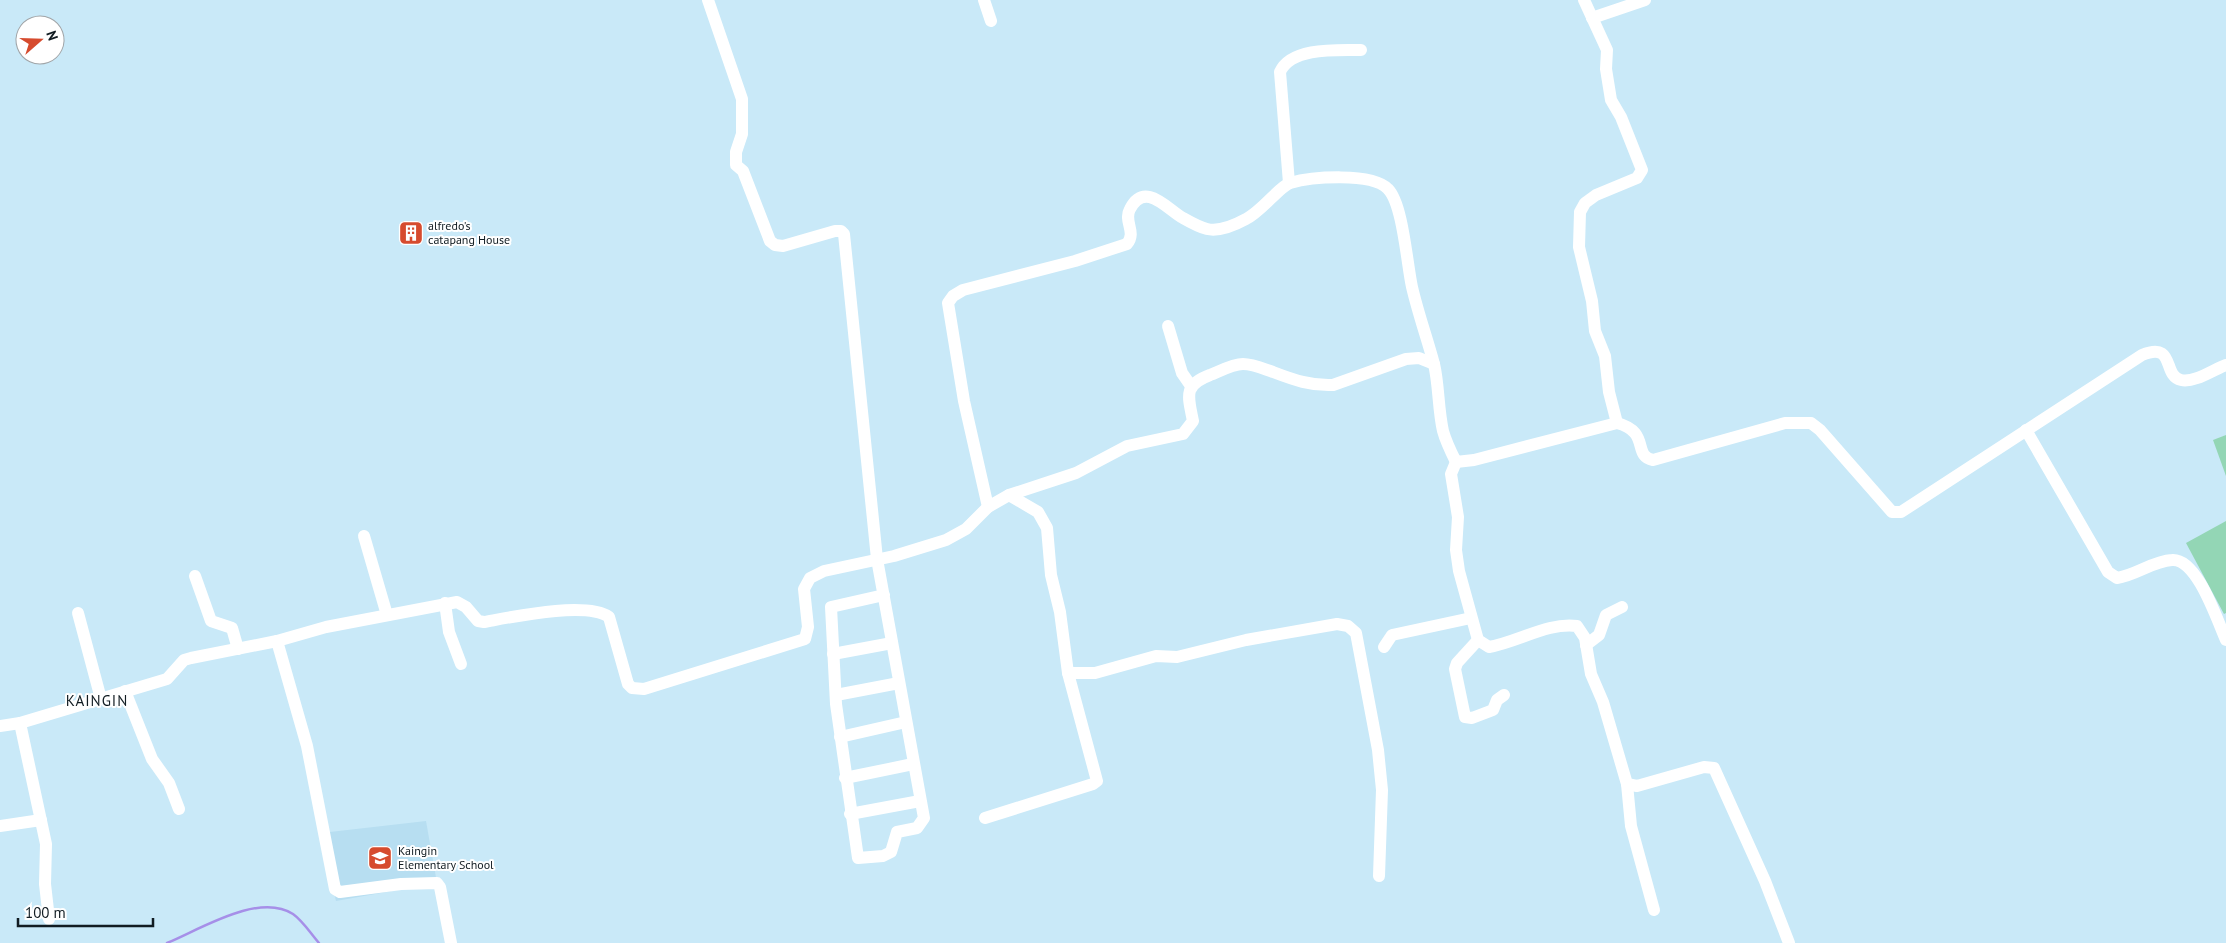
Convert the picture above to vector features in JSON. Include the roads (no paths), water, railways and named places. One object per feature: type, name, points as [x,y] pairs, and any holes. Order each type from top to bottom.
[{"type":"street","points":[[708,0],[742,99],[742,134],[736,152],[736,165],[743,170],[770,241],[775,245],[783,246],[835,231],[841,231],[844,234],[877,559],[884,595],[913,764],[924,818],[916,828],[897,832],[891,852],[883,856],[858,858],[840,737],[831,607],[884,595]]},
{"type":"street","points":[[984,0],[991,21]]},
{"type":"street","points":[[1584,0],[1607,50],[1606,69],[1611,100],[1621,117],[1642,170],[1637,178],[1596,195],[1586,203],[1580,212],[1579,247],[1592,301],[1595,331],[1605,356],[1609,392],[1617,423]]},
{"type":"street","points":[[1592,18],[1645,0]]},
{"type":"street","points":[[1289,184],[1280,72],[1284,62],[1294,56],[1330,50],[1361,50]]},
{"type":"street","points":[[988,507],[964,401],[948,312],[948,303],[953,296],[963,290],[1075,261],[1127,244],[1132,232],[1129,209],[1138,200],[1144,198],[1154,197],[1181,218],[1208,229],[1219,229],[1248,218],[1264,208],[1289,184],[1351,176],[1379,182],[1390,190],[1396,202],[1412,286],[1434,364],[1443,430],[1456,462],[1451,474],[1458,517],[1456,550],[1471,618],[1478,640],[1489,646],[1500,645],[1569,625],[1577,626],[1585,638],[1591,674],[1603,702],[1627,784],[1631,826],[1654,910]]},
{"type":"street","points":[[1168,326],[1182,372],[1191,386]]},
{"type":"street","points":[[1456,462],[1474,460],[1617,423],[1629,426],[1635,431],[1639,436],[1642,452],[1648,459],[1653,460],[1785,423],[1811,423],[1820,430],[1892,512],[1896,513],[1906,510],[2026,430],[2151,351],[2158,351],[2164,356],[2175,377],[2182,380],[2196,378],[2226,365]]},
{"type":"street","points":[[0,726],[20,723],[170,677],[184,660],[277,640],[326,627],[445,603],[462,603],[474,618],[484,622],[572,610],[603,614],[609,617],[628,684],[638,690],[805,639],[808,627],[804,589],[810,578],[824,571],[933,545],[956,536],[972,524],[988,507],[1009,495],[1076,473],[1127,446],[1183,434],[1193,421],[1188,398],[1191,386],[1204,377],[1244,364],[1263,368],[1296,381],[1321,386],[1334,385],[1406,359],[1419,358],[1434,364]]},
{"type":"street","points":[[2026,430],[2108,572],[2117,578],[2162,562],[2181,561],[2188,565],[2200,581],[2226,640]]},
{"type":"street","points":[[985,818],[1094,784],[1097,781],[1068,673],[1060,612],[1051,575],[1047,528],[1038,512],[1009,495]]},
{"type":"street","points":[[364,536],[387,615]]},
{"type":"street","points":[[195,576],[210,618],[215,623],[232,628],[238,649]]},
{"type":"street","points":[[445,603],[449,632],[461,664]]},
{"type":"street","points":[[1586,646],[1599,635],[1606,615],[1622,607]]},
{"type":"street","points":[[78,613],[101,699]]},
{"type":"street","points":[[1384,647],[1392,636],[1471,618]]},
{"type":"street","points":[[1068,673],[1095,673],[1156,656],[1177,656],[1246,640],[1337,624],[1348,626],[1356,633],[1358,641],[1363,682],[1382,775],[1379,876]]},
{"type":"street","points":[[277,640],[307,746],[335,889],[340,892],[402,884],[437,883],[440,887],[451,943]]},
{"type":"street","points":[[1478,640],[1457,663],[1455,669],[1465,717],[1472,718],[1493,710],[1497,700],[1504,695]]},
{"type":"street","points":[[833,654],[892,643]]},
{"type":"street","points":[[836,695],[899,683]]},
{"type":"street","points":[[125,692],[152,760],[169,783],[179,809]]},
{"type":"street","points":[[840,737],[906,722]]},
{"type":"street","points":[[20,723],[46,844],[45,884],[49,918]]},
{"type":"street","points":[[845,778],[913,764]]},
{"type":"street","points":[[1627,784],[1637,786],[1704,766],[1714,768],[1765,880],[1789,943]]},
{"type":"street","points":[[850,814],[920,802]]},
{"type":"street","points":[[0,826],[40,820]]},
{"type":"waterway","points":[[167,943],[230,915],[264,907],[279,908],[293,914],[304,924],[319,943]]},
{"type":"place","name":"alfredo's catapang House","points":[[411,233]]},
{"type":"place","name":"Kaingin Elementary School","points":[[380,858]]},
{"type":"district","name":"KAINGIN","points":[[97,701]]}]
